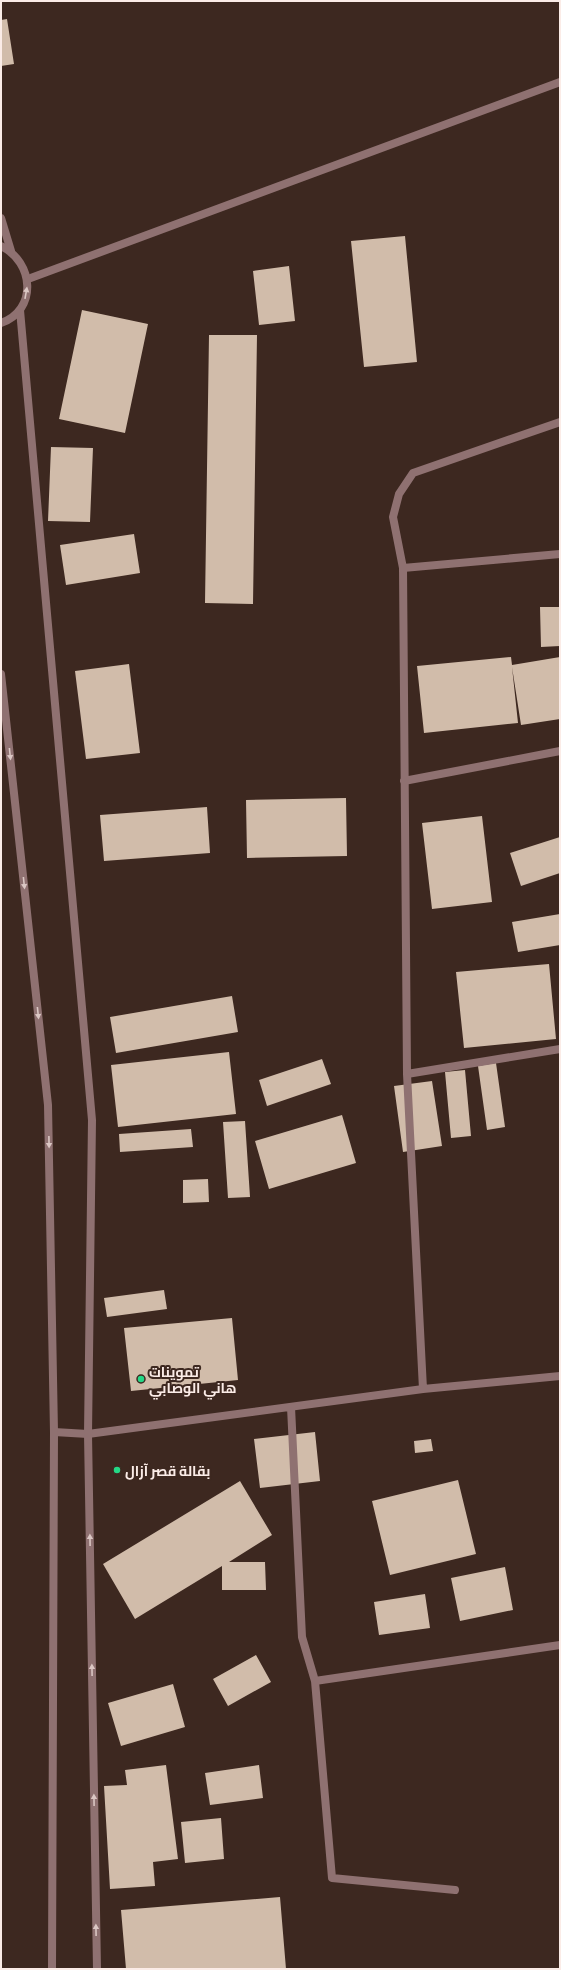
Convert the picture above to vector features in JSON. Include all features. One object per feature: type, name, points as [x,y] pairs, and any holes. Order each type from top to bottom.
[{"type":"street","points":[[28,279],[560,82]]},
{"type":"street","points":[[1,218],[11,251]]},
{"type":"street","points":[[1,246],[11,251],[22,263],[28,279],[27,295],[20,310],[8,321],[1,324]]},
{"type":"street","points":[[20,310],[92,1120],[88,1434],[97,1969]]},
{"type":"street","points":[[423,1389],[407,1074],[403,568],[393,517],[399,494],[412,473],[560,422]]},
{"type":"street","points":[[403,568],[560,554]]},
{"type":"street","points":[[1,674],[48,1105],[54,1432],[52,1969]]},
{"type":"street","points":[[404,781],[560,751]]},
{"type":"street","points":[[407,1074],[560,1049]]},
{"type":"street","points":[[54,1432],[88,1434],[423,1389],[560,1376]]},
{"type":"street","points":[[291,1407],[302,1637],[315,1681],[332,1878],[455,1890]]},
{"type":"street","points":[[315,1681],[560,1644]]},
{"type":"building","points":[[7,19],[14,64],[1,66],[1,20]]},
{"type":"building","points":[[405,236],[417,362],[364,367],[351,241]]},
{"type":"building","points":[[289,266],[295,321],[259,325],[253,271]]},
{"type":"building","points":[[82,310],[148,324],[125,433],[59,419]]},
{"type":"building","points":[[209,335],[257,335],[253,604],[205,603]]},
{"type":"building","points":[[51,447],[93,448],[90,522],[48,521]]},
{"type":"building","points":[[134,534],[140,573],[66,585],[60,545]]},
{"type":"building","points":[[540,607],[560,607],[560,646],[541,647]]},
{"type":"building","points":[[511,657],[512,665],[560,657],[560,719],[521,725],[512,667],[518,723],[424,733],[417,666]]},
{"type":"building","points":[[129,664],[140,753],[86,759],[75,671]]},
{"type":"building","points":[[346,798],[347,856],[247,858],[246,800]]},
{"type":"building","points":[[207,807],[210,853],[104,861],[100,815]]},
{"type":"building","points":[[482,816],[492,902],[432,909],[422,823]]},
{"type":"building","points":[[560,837],[560,873],[521,886],[510,853]]},
{"type":"building","points":[[560,914],[560,945],[518,952],[512,922]]},
{"type":"building","points":[[549,964],[556,1039],[464,1048],[456,972]]},
{"type":"building","points":[[232,996],[238,1032],[116,1053],[110,1017]]},
{"type":"building","points":[[229,1052],[236,1114],[118,1127],[111,1065]]},
{"type":"building","points":[[322,1059],[331,1084],[267,1106],[259,1080]]},
{"type":"building","points":[[496,1063],[505,1127],[487,1130],[478,1066]]},
{"type":"building","points":[[465,1070],[471,1136],[451,1138],[445,1072]]},
{"type":"building","points":[[432,1081],[442,1146],[403,1152],[394,1086]]},
{"type":"building","points":[[342,1115],[356,1163],[269,1189],[255,1141]]},
{"type":"building","points":[[245,1121],[250,1197],[228,1198],[223,1122]]},
{"type":"building","points":[[191,1129],[193,1147],[120,1152],[119,1134]]},
{"type":"building","points":[[208,1179],[209,1202],[183,1203],[183,1180]]},
{"type":"building","points":[[164,1290],[167,1309],[107,1317],[104,1298]]},
{"type":"building","points":[[232,1318],[238,1380],[131,1391],[124,1328]]},
{"type":"building","points":[[315,1432],[320,1481],[260,1488],[254,1439]]},
{"type":"building","points":[[431,1439],[433,1451],[415,1453],[414,1441]]},
{"type":"building","points":[[458,1480],[476,1554],[390,1575],[372,1501]]},
{"type":"building","points":[[240,1481],[272,1535],[229,1562],[265,1562],[266,1590],[222,1590],[222,1566],[135,1619],[103,1564]]},
{"type":"building","points":[[505,1567],[513,1610],[460,1621],[451,1578]]},
{"type":"building","points":[[425,1594],[430,1628],[379,1635],[374,1602]]},
{"type":"building","points":[[256,1655],[271,1682],[228,1706],[213,1679]]},
{"type":"building","points":[[173,1684],[185,1727],[121,1746],[108,1703]]},
{"type":"building","points":[[166,1765],[178,1859],[153,1862],[155,1886],[110,1889],[104,1786],[127,1785],[125,1770]]},
{"type":"building","points":[[259,1765],[263,1798],[210,1805],[205,1773]]},
{"type":"building","points":[[221,1818],[224,1859],[185,1863],[181,1822]]},
{"type":"building","points":[[280,1897],[286,1969],[126,1969],[121,1910]]},
{"type":"place","name":"تموينات هاني الوصابي","points":[[141,1379]]},
{"type":"place","name":"بقالة قصر آزال","points":[[117,1470]]}]
